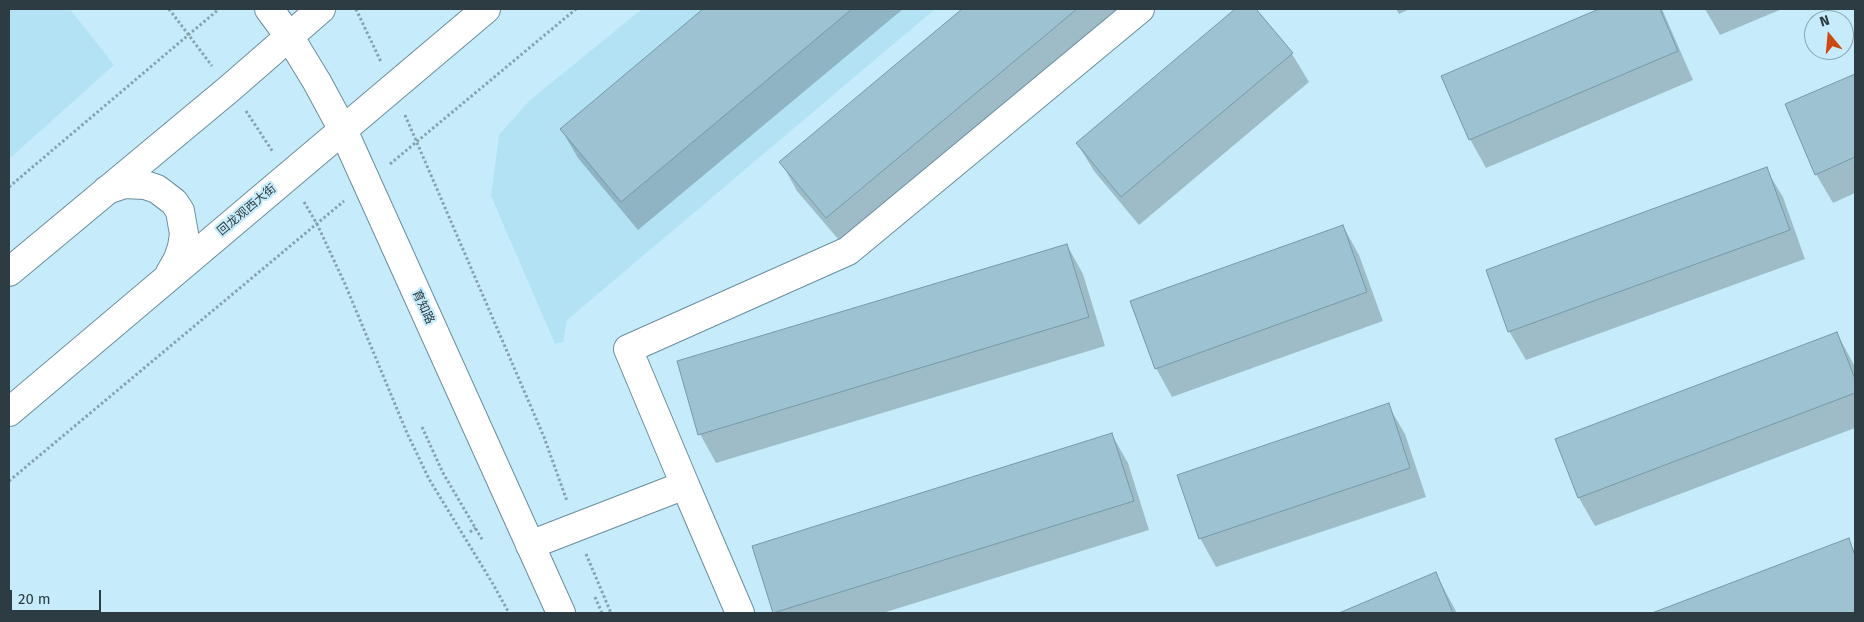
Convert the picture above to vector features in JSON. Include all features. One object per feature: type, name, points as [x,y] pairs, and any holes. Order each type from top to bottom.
[{"type":"street","name":"育知路","points":[[269,9],[289,36],[343,130],[561,613]]},
{"type":"street","points":[[9,272],[321,9]]},
{"type":"street","name":"回龙观西大街","points":[[9,412],[486,9]]},
{"type":"street","points":[[740,613],[628,349],[848,251],[1140,9]]},
{"type":"street","points":[[98,197],[115,187],[124,184],[134,184],[157,189],[174,202],[180,210],[183,222],[182,247],[175,265],[164,280]]},
{"type":"street","points":[[530,545],[685,485]]},
{"type":"path","points":[[169,9],[229,88],[289,175],[316,224],[345,284],[407,433],[429,479],[509,613]]},
{"type":"path","points":[[9,187],[219,9]]},
{"type":"path","points":[[356,9],[416,141],[544,437],[576,528],[611,613]]},
{"type":"path","points":[[9,481],[576,9]]},
{"type":"path","points":[[422,427],[443,473],[483,541]]},
{"type":"path","points":[[470,532],[476,528]]},
{"type":"path","points":[[595,597],[602,613]]},
{"type":"shaded area","points":[[9,9],[70,9],[114,65],[9,159]]},
{"type":"shaded area","points":[[642,9],[935,9],[567,320],[563,342],[555,344],[491,196],[499,135],[529,101]]},
{"type":"building","points":[[703,9],[852,9],[621,202],[560,129]]},
{"type":"building","points":[[962,9],[1077,9],[826,218],[779,162]]},
{"type":"building","points":[[1235,9],[1256,9],[1293,53],[1121,197],[1076,143]]},
{"type":"building","points":[[1599,9],[1660,9],[1678,51],[1469,140],[1441,76]]},
{"type":"building","points":[[1855,74],[1855,157],[1815,175],[1785,104]]},
{"type":"building","points":[[1767,167],[1790,230],[1508,332],[1486,270]]},
{"type":"building","points":[[1343,225],[1367,292],[1155,369],[1130,301]]},
{"type":"building","points":[[1067,244],[1089,317],[698,435],[677,361]]},
{"type":"building","points":[[1837,332],[1855,379],[1855,393],[1578,498],[1555,439]]},
{"type":"building","points":[[1389,403],[1410,468],[1199,539],[1177,475]]},
{"type":"building","points":[[1112,433],[1134,501],[773,613],[752,546]]},
{"type":"building","points":[[1849,538],[1855,556],[1855,613],[1652,613]]},
{"type":"building","points":[[1436,572],[1453,613],[1339,613]]}]
